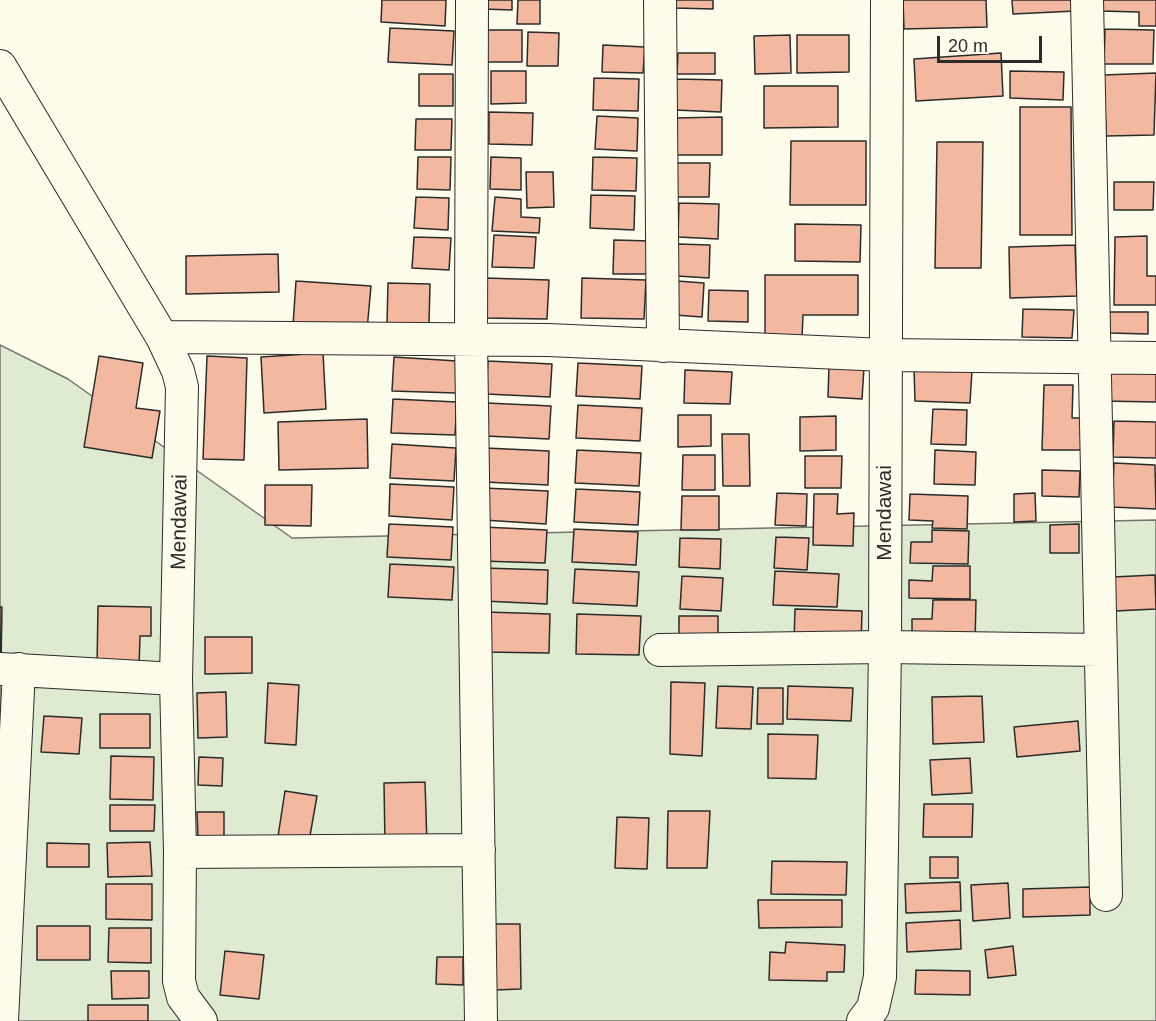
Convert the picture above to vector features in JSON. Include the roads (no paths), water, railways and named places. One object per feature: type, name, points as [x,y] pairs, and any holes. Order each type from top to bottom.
[{"type":"street","points":[[472,0],[471,339],[481,1021]]},
{"type":"street","points":[[660,0],[663,346]]},
{"type":"street","name":"Mendawai","points":[[863,1021],[873,1008],[880,977],[885,647],[887,0]]},
{"type":"street","points":[[1087,0],[1106,895]]},
{"type":"street","name":"Mendawai","points":[[2,73],[162,337],[178,370],[183,403],[176,679],[180,852],[179,981],[183,997],[201,1021]]},
{"type":"street","points":[[162,337],[471,339],[885,355],[1156,358]]},
{"type":"street","points":[[660,650],[885,647],[1100,650]]},
{"type":"street","points":[[2,1021],[9,669],[176,679]]},
{"type":"street","points":[[180,852],[479,850]]}]
